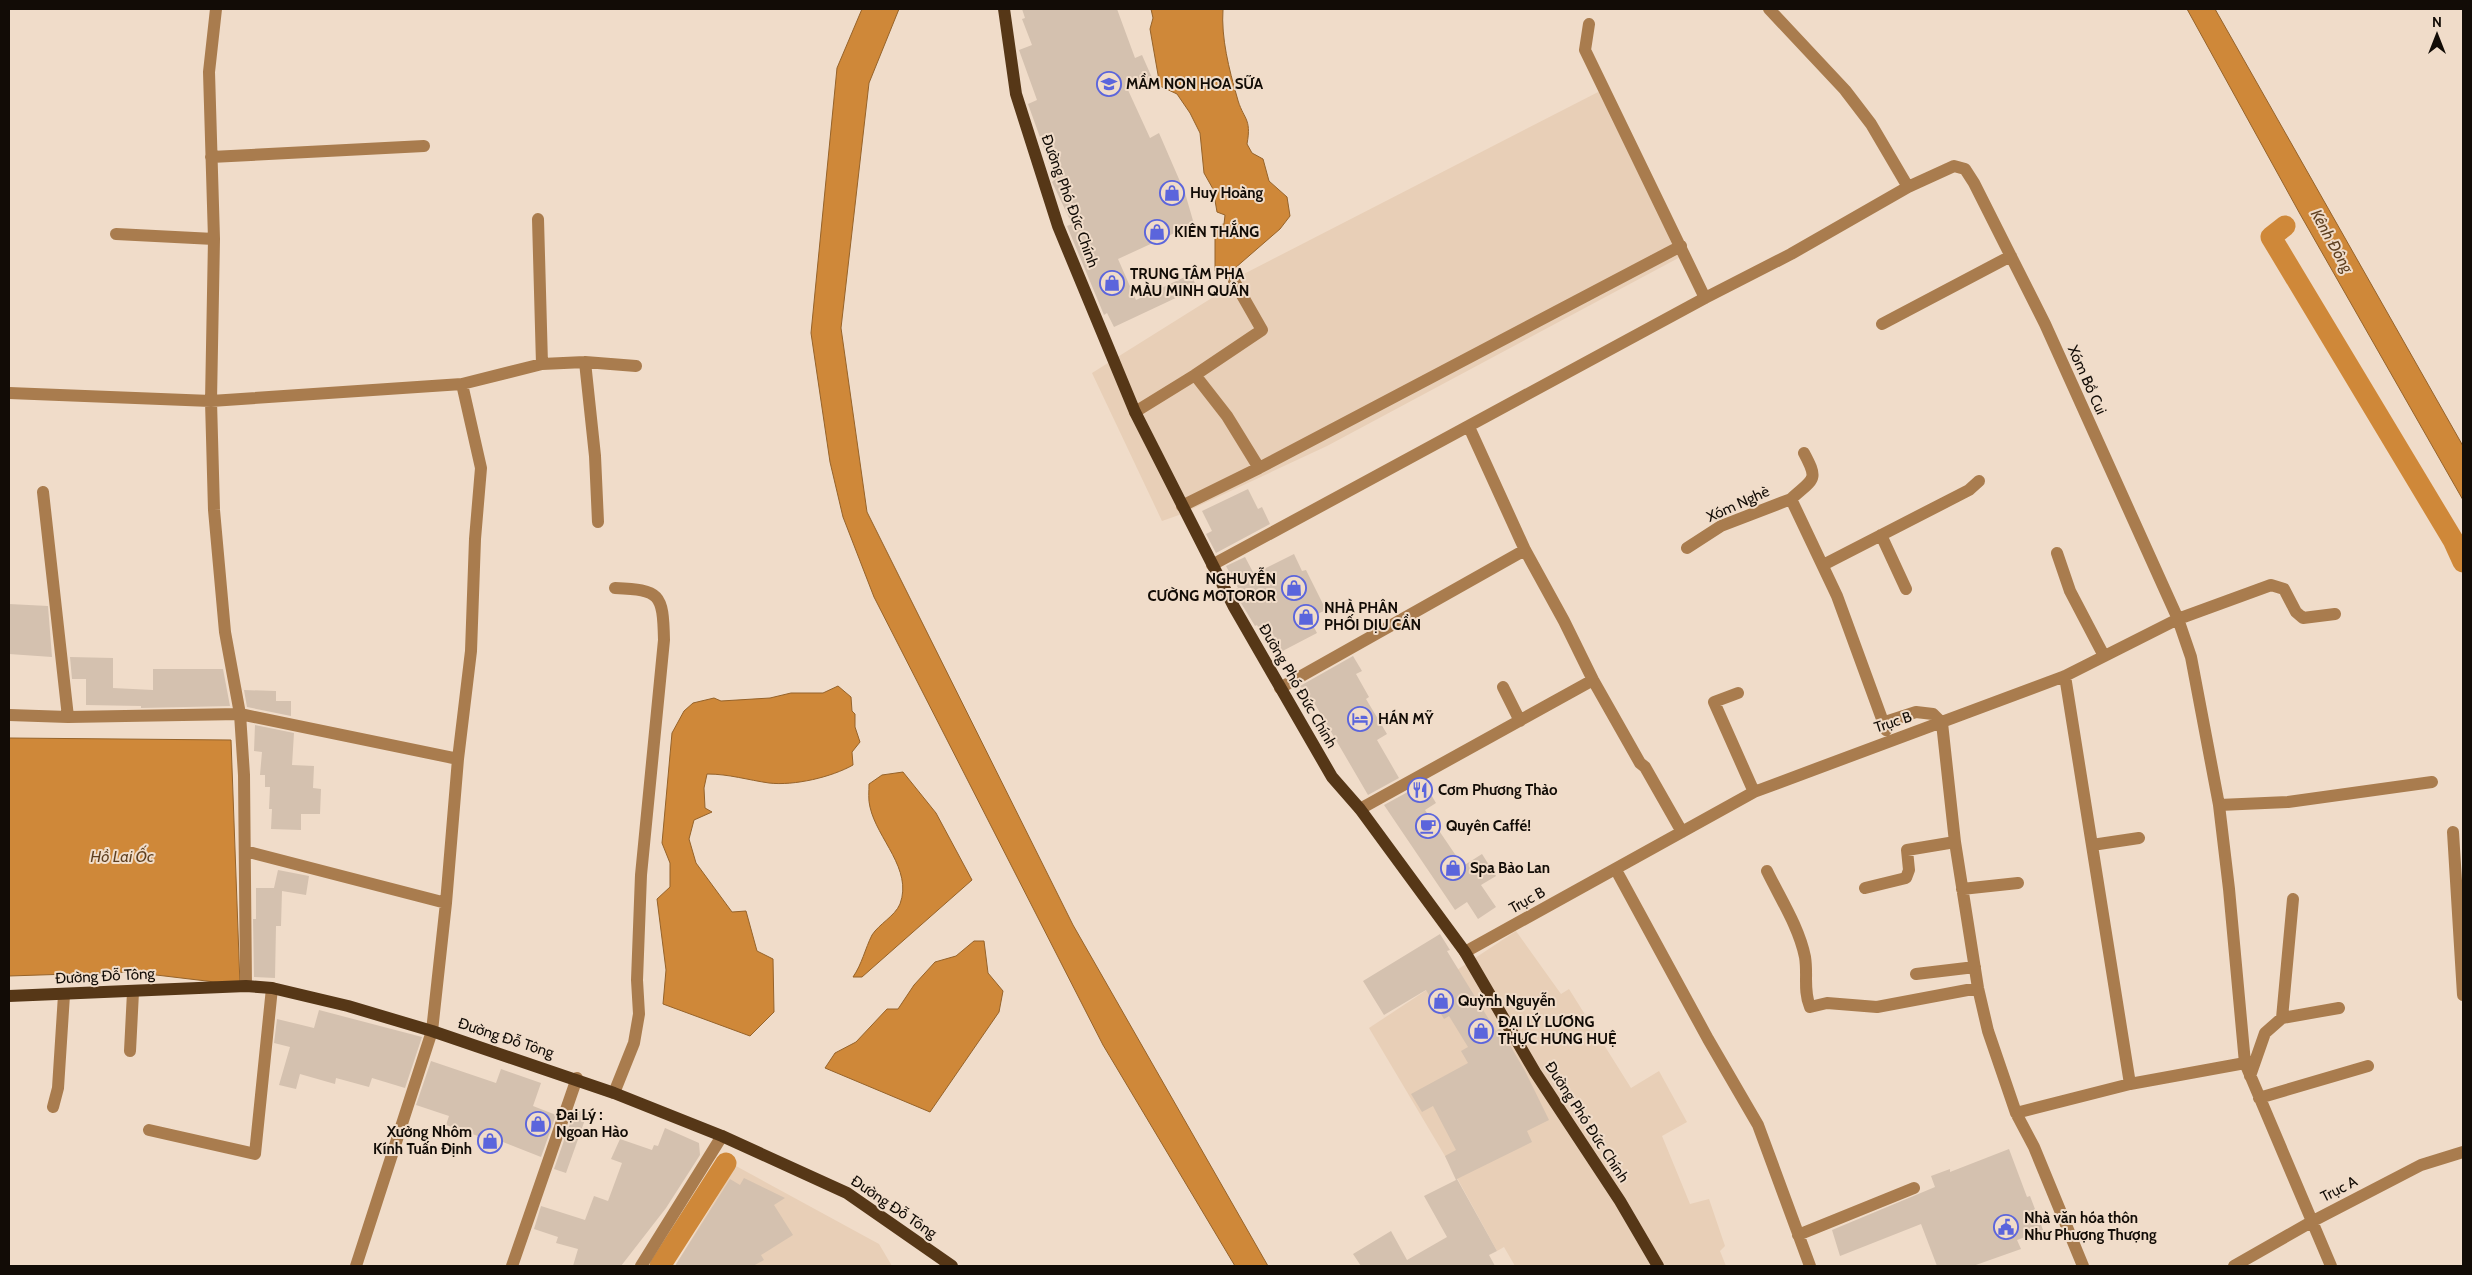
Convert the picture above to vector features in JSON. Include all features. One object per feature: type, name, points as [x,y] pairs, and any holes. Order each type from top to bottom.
[{"type":"main road","name":"Đường Phó Đức Chính","points":[[1004,9],[1019,104],[1058,226],[1134,412],[1212,565],[1332,777],[1360,809],[1465,952],[1535,1072],[1620,1201],[1658,1266]]},
{"type":"main road","name":"Đường Đỗ Tông","points":[[10,999],[246,986],[272,988],[348,1006],[432,1030],[577,1078],[722,1136],[847,1192],[952,1266]]},
{"type":"street","points":[[216,9],[209,72],[214,239],[211,401],[214,510],[225,632],[240,714],[245,851],[246,986]]},
{"type":"street","points":[[1212,565],[1705,298],[1792,254],[1908,188],[1871,124],[1850,97],[1769,9]]},
{"type":"street","points":[[1589,24],[1585,50],[1705,298]]},
{"type":"street","points":[[211,157],[424,146]]},
{"type":"street","name":"Xóm Bồ Cui","points":[[1908,188],[1954,166],[1965,168],[2045,324],[2178,619],[2191,657],[2219,806],[2229,889],[2245,1063],[2331,1266]]},
{"type":"street","points":[[538,219],[542,364]]},
{"type":"street","points":[[116,234],[214,239]]},
{"type":"street","points":[[1182,506],[1259,468],[1681,246]]},
{"type":"street","points":[[1882,324],[2011,256]]},
{"type":"street","points":[[1134,412],[1195,375],[1262,330],[1234,281]]},
{"type":"street","points":[[585,362],[595,456],[598,522]]},
{"type":"street","points":[[9,393],[211,401],[462,384],[542,364],[585,362],[636,366]]},
{"type":"street","points":[[1195,375],[1227,416],[1259,468]]},
{"type":"street","points":[[356,1266],[432,1030],[446,903],[458,759],[471,651],[475,539],[481,468],[462,384]]},
{"type":"street","points":[[1469,427],[1525,550],[1564,621],[1593,680],[1640,763],[1646,766],[1682,832]]},
{"type":"street","points":[[1792,499],[1813,477],[1814,471],[1804,452]]},
{"type":"street","points":[[1823,564],[1969,490],[1979,481]]},
{"type":"street","points":[[43,492],[68,717]]},
{"type":"street","name":"Xóm Nghè","points":[[1687,548],[1721,526],[1792,499],[1838,596],[1885,722],[1889,740]]},
{"type":"street","points":[[1880,535],[1906,589]]},
{"type":"street","points":[[1280,688],[1525,550]]},
{"type":"street","points":[[2057,553],[2070,591],[2104,656]]},
{"type":"street","name":"Trục B","points":[[1465,952],[1754,792],[1889,740],[1942,724],[2065,676],[2178,619],[2271,584],[2284,589],[2296,612],[2303,618],[2335,614]]},
{"type":"street","points":[[614,1093],[634,1043],[640,1014],[637,980],[641,876],[664,640],[664,618],[659,601],[653,592],[644,589],[615,588]]},
{"type":"street","points":[[2065,676],[2130,1084]]},
{"type":"street","points":[[1360,809],[1593,680]]},
{"type":"street","points":[[1503,687],[1520,721]]},
{"type":"street","points":[[1738,693],[1714,702],[1754,792]]},
{"type":"street","points":[[1885,722],[1916,712],[1933,714],[1942,724],[1962,889],[1978,988],[1988,1031],[2016,1113],[2034,1147],[2083,1266]]},
{"type":"street","points":[[9,715],[68,717],[240,714],[458,759]]},
{"type":"street","points":[[2219,806],[2288,802],[2432,782]]},
{"type":"street","points":[[2453,832],[2463,995]]},
{"type":"street","points":[[2092,846],[2139,838]]},
{"type":"street","points":[[1865,888],[1906,878],[1909,870],[1907,850],[1955,842]]},
{"type":"street","points":[[245,851],[446,903]]},
{"type":"street","points":[[1616,870],[1708,1039],[1758,1125],[1810,1266]]},
{"type":"street","points":[[1767,871],[1798,936],[1804,956],[1804,994],[1810,1007],[1827,1003],[1877,1008],[1978,988]]},
{"type":"street","points":[[1962,889],[2018,883]]},
{"type":"street","points":[[2282,1018],[2293,899]]},
{"type":"street","points":[[1916,974],[1975,968]]},
{"type":"street","points":[[149,1130],[255,1154],[272,988]]},
{"type":"street","points":[[130,1050],[133,992]]},
{"type":"street","points":[[53,1107],[58,1088],[64,995]]},
{"type":"street","points":[[2250,1076],[2264,1033],[2282,1018],[2339,1008]]},
{"type":"street","points":[[2016,1113],[2130,1084],[2245,1063]]},
{"type":"street","points":[[2259,1098],[2368,1066]]},
{"type":"street","points":[[512,1266],[577,1078]]},
{"type":"street","points":[[641,1266],[722,1136]]},
{"type":"street","name":"Trục A","points":[[2234,1266],[2313,1221],[2421,1165],[2463,1152]]},
{"type":"street","points":[[1798,1235],[1914,1188]]},
{"type":"shaded area","points":[[1604,89],[1684,255],[1327,446],[1179,515],[1162,521],[1092,373],[1215,296],[1213,292],[1236,278]]},
{"type":"shaded area","points":[[1516,931],[1561,994],[1569,989],[1631,1088],[1659,1071],[1687,1122],[1662,1136],[1690,1204],[1709,1199],[1725,1246],[1720,1251],[1726,1266],[1515,1266],[1504,1247],[1497,1251],[1445,1156],[1369,1028]]},
{"type":"shaded area","points":[[736,1166],[879,1244],[892,1266],[675,1266]]},
{"type":"water","points":[[862,9],[899,9],[869,83],[841,328],[867,512],[1073,925],[1268,1266],[1235,1266],[1103,1045],[874,597],[843,517],[830,462],[811,333],[837,68]]},
{"type":"water","points":[[1151,9],[1223,9],[1226,53],[1239,105],[1248,123],[1247,144],[1252,153],[1263,159],[1269,181],[1287,197],[1290,216],[1280,229],[1227,275],[1215,271],[1215,226],[1224,224],[1225,215],[1217,212],[1213,189],[1204,173],[1200,133],[1190,113],[1177,94],[1160,86],[1150,29],[1153,18]]},
{"type":"water","name":"Kênh Đông","points":[[2187,9],[2215,9],[2463,446],[2463,500],[2300,214]]},
{"type":"water","points":[[838,686],[851,697],[852,711],[855,714],[855,727],[860,742],[852,752],[853,765],[824,777],[779,784],[707,774],[704,788],[705,808],[712,812],[694,820],[689,839],[696,863],[732,912],[746,911],[757,951],[773,959],[774,1012],[750,1036],[663,1004],[666,970],[657,899],[670,887],[670,863],[662,843],[672,733],[684,711],[693,703],[714,698],[721,701],[770,698],[791,693],[823,693]]},
{"type":"water","name":"Hồ Lai Ốc","points":[[9,738],[231,740],[240,985],[131,972],[9,976]]},
{"type":"water","points":[[903,772],[936,813],[972,880],[862,977],[853,977],[872,935],[898,908],[903,891],[898,866],[879,831],[870,807],[869,784],[882,775]]},
{"type":"water","points":[[974,941],[984,941],[988,973],[1003,991],[999,1012],[930,1112],[825,1068],[835,1053],[856,1042],[887,1009],[898,1009],[914,985],[935,962],[956,956]]},
{"type":"building","points":[[1022,9],[1117,9],[1135,58],[1142,55],[1153,80],[1128,90],[1150,138],[1159,133],[1185,193],[1194,224],[1118,259],[1136,300],[1191,274],[1197,288],[1114,327],[1107,313],[1104,315],[1067,226],[1072,224],[1052,182],[1055,179],[1028,104],[1037,100],[1019,50],[1032,45],[1022,19],[1025,18]]},
{"type":"building","points":[[1248,489],[1258,509],[1262,507],[1270,524],[1216,553],[1206,534],[1212,531],[1202,511]]},
{"type":"building","points":[[1294,554],[1302,571],[1306,570],[1326,610],[1309,618],[1317,633],[1273,656],[1257,625],[1255,626],[1234,590],[1238,588],[1226,566],[1245,557],[1254,574]]},
{"type":"building","points":[[9,604],[48,606],[52,657],[9,654]]},
{"type":"building","points":[[1353,656],[1362,671],[1356,674],[1369,697],[1366,699],[1387,734],[1377,740],[1399,778],[1368,795],[1312,699],[1309,701],[1300,686]]},
{"type":"building","points":[[70,657],[113,658],[113,688],[153,690],[153,669],[223,669],[230,706],[141,708],[141,706],[86,705],[86,679],[72,679]]},
{"type":"building","points":[[244,690],[276,691],[276,701],[291,701],[291,716],[247,707]]},
{"type":"building","points":[[255,725],[294,733],[292,765],[314,766],[313,788],[321,789],[320,814],[301,814],[301,830],[271,829],[272,809],[269,809],[270,787],[265,787],[265,775],[260,775],[262,752],[254,751]]},
{"type":"building","points":[[1424,783],[1436,803],[1425,810],[1463,866],[1482,854],[1496,876],[1481,885],[1496,907],[1478,919],[1467,902],[1455,910],[1384,805]]},
{"type":"building","points":[[278,870],[309,876],[306,895],[282,891],[281,926],[276,926],[275,978],[254,977],[253,919],[256,919],[256,888],[274,888]]},
{"type":"building","points":[[1440,934],[1450,950],[1447,951],[1496,1031],[1500,1028],[1525,1071],[1549,1120],[1527,1131],[1532,1142],[1457,1179],[1497,1251],[1489,1255],[1495,1266],[1361,1266],[1353,1254],[1391,1231],[1407,1260],[1447,1237],[1424,1196],[1456,1180],[1445,1156],[1456,1150],[1433,1106],[1422,1112],[1411,1094],[1468,1063],[1461,1051],[1468,1047],[1449,1016],[1444,1019],[1426,990],[1384,1015],[1363,981]]},
{"type":"building","points":[[319,1010],[422,1037],[405,1088],[372,1078],[369,1087],[336,1078],[335,1084],[300,1074],[296,1089],[279,1085],[290,1047],[274,1043],[277,1019],[314,1028]]},
{"type":"building","points":[[431,1061],[496,1083],[501,1069],[541,1083],[533,1106],[556,1115],[541,1157],[495,1139],[493,1144],[477,1138],[478,1136],[446,1125],[449,1116],[416,1105]]},
{"type":"building","points":[[575,1109],[587,1114],[566,1173],[554,1169]]},
{"type":"building","points":[[665,1128],[699,1143],[700,1155],[666,1208],[621,1266],[573,1266],[578,1249],[556,1243],[558,1237],[534,1229],[541,1206],[585,1220],[594,1196],[608,1201],[622,1163],[611,1159],[620,1139],[652,1150],[654,1145],[658,1146]]},
{"type":"building","points":[[2009,1149],[2027,1197],[2030,1196],[2043,1230],[2017,1240],[2021,1249],[1973,1266],[1937,1266],[1921,1224],[1840,1256],[1832,1230],[1935,1187],[1931,1176],[1950,1169],[1950,1172]]},
{"type":"building","points":[[744,1178],[785,1198],[774,1205],[793,1235],[761,1255],[764,1260],[753,1266],[675,1266],[730,1179],[740,1185]]},
{"type":"waterway","points":[[2285,226],[2271,237],[2453,540],[2463,562]]},
{"type":"waterway","points":[[660,1266],[726,1163]]},
{"type":"place","name":"MẦM NON HOA SỮA","points":[[1109,84]]},
{"type":"place","name":"Huy Hoàng","points":[[1172,193]]},
{"type":"place","name":"KIÊN THẮNG","points":[[1157,232]]},
{"type":"place","name":"TRUNG TÂM PHA MÀU MINH QUÂN","points":[[1112,283]]},
{"type":"place","name":"NGHUYỄN CƯỜNG MOTOROR","points":[[1294,588]]},
{"type":"place","name":"NHÀ PHÂN PHỐI DỊU CẦN","points":[[1306,617]]},
{"type":"place","name":"HÁN MỸ","points":[[1360,719]]},
{"type":"place","name":"Cơm Phương Thảo","points":[[1420,790]]},
{"type":"place","name":"Quyên Caffé!","points":[[1428,826]]},
{"type":"place","name":"Spa Bảo Lan","points":[[1453,868]]},
{"type":"place","name":"Quỳnh Nguyễn","points":[[1441,1001]]},
{"type":"place","name":"ĐẠI LÝ LƯƠNG THỰC HƯNG HUỆ","points":[[1481,1031]]},
{"type":"place","name":"Đại Lý : Ngoan Hào","points":[[538,1124]]},
{"type":"place","name":"Xưởng Nhôm Kính Tuấn Định","points":[[490,1141]]},
{"type":"place","name":"Nhà văn hóa thôn Như Phượng Thượng","points":[[2006,1227]]}]
